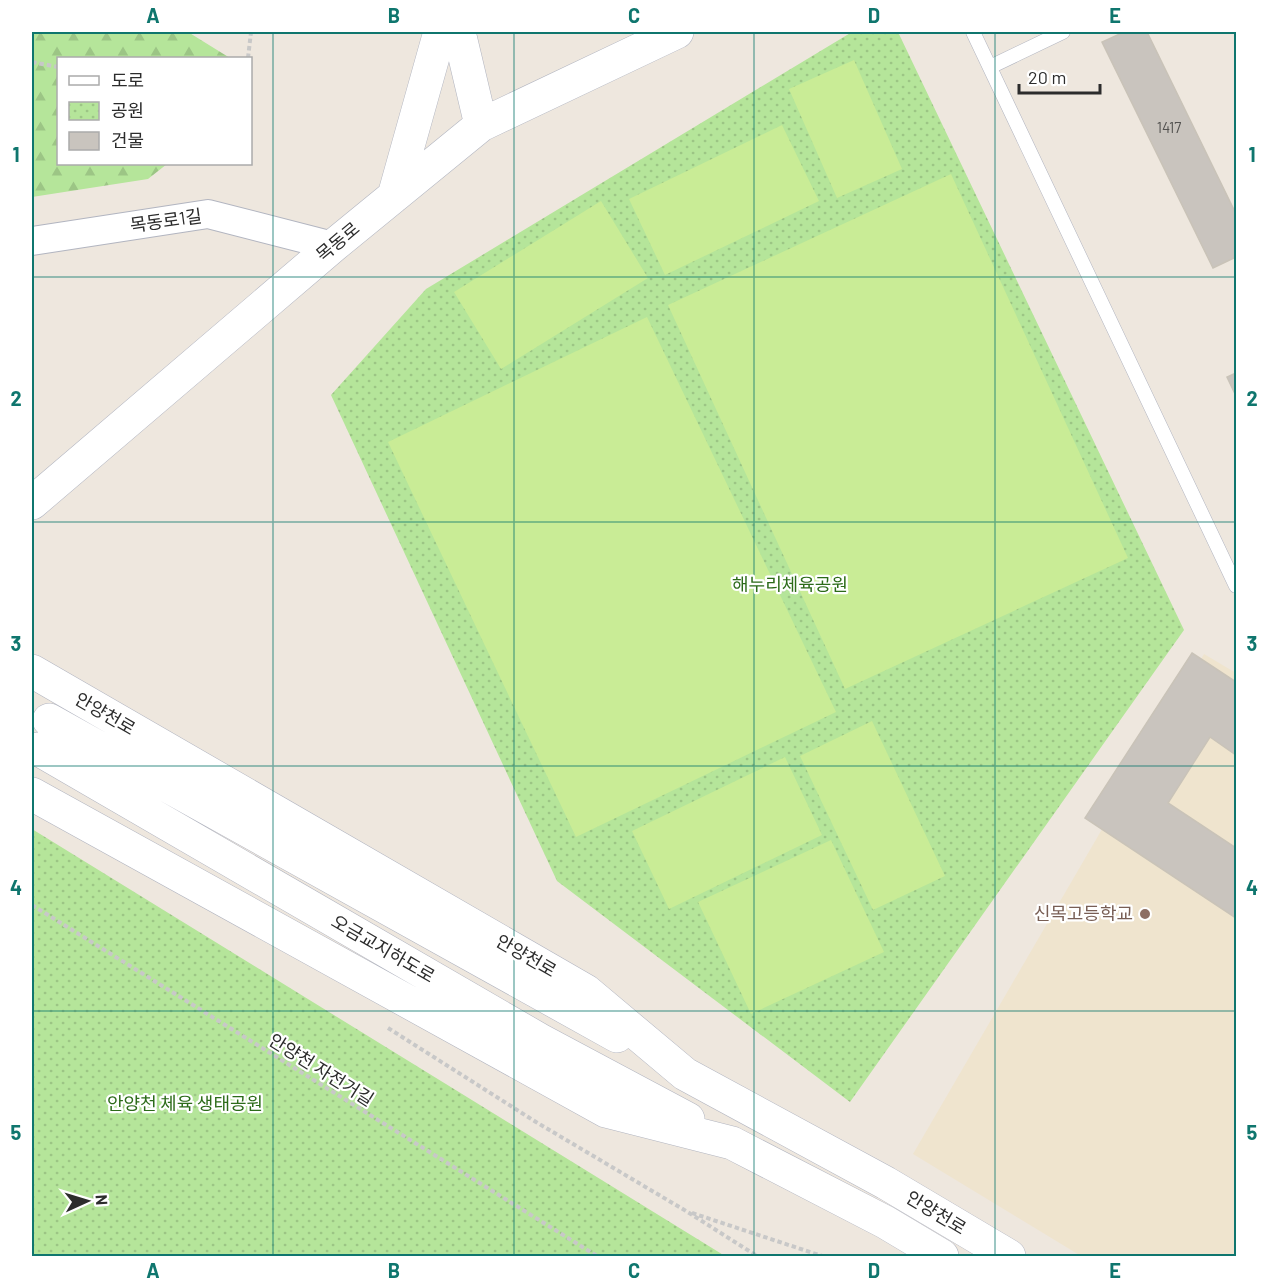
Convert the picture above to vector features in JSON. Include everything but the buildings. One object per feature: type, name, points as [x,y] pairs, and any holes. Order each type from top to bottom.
[{"type":"main road","points":[[394,196],[440,32]]},
{"type":"main road","points":[[459,32],[481,125]]},
{"type":"main road","name":"목동로","points":[[32,502],[333,246],[481,125],[638,38],[678,32]]},
{"type":"main road","name":"안양천로","points":[[38,680],[586,991],[685,1074],[886,1183],[1009,1257]]},
{"type":"main road","name":"오금교지하도로","points":[[685,1074],[43,735],[540,1040],[732,1143]]},
{"type":"main road","name":"안양천로","points":[[32,794],[606,1111],[732,1143],[885,1222],[942,1257]]},
{"type":"street","name":"목동로1길","points":[[32,241],[208,214],[333,246]]},
{"type":"lane","points":[[973,32],[1236,586]]},
{"type":"lane","points":[[990,67],[1063,32]]},
{"type":"path","points":[[248,57],[251,32]]},
{"type":"path","points":[[32,62],[57,67]]},
{"type":"path","name":"안양천 자전거길","points":[[32,905],[597,1257]]},
{"type":"path","points":[[686,1211],[822,1257]]},
{"type":"shaded area","name":"신목고등학교","points":[[1204,654],[1236,673],[1236,1256],[1081,1256],[913,1154]]},
{"type":"green space","points":[[32,32],[188,32],[228,57],[57,57],[57,165],[166,165],[148,179],[32,197]]},
{"type":"green space","name":"해누리체육공원","points":[[852,32],[898,32],[1184,630],[850,1102],[557,881],[331,395],[426,289]]},
{"type":"green space","points":[[854,60],[902,169],[837,198],[789,89]]},
{"type":"green space","points":[[782,125],[819,201],[665,275],[629,199]]},
{"type":"green space","points":[[951,174],[1128,558],[845,689],[668,305]]},
{"type":"green space","points":[[601,201],[648,278],[501,369],[454,292]]},
{"type":"green space","points":[[647,317],[836,712],[576,837],[388,442]]},
{"type":"green space","points":[[872,721],[945,876],[873,910],[800,756]]},
{"type":"green space","points":[[785,757],[822,835],[669,909],[632,831]]},
{"type":"green space","name":"안양천 체육 생태공원","points":[[32,829],[725,1256],[32,1256]]},
{"type":"green space","points":[[831,840],[884,952],[751,1014],[698,902]]},
{"type":"place","name":"신목고등학교","points":[[1145,914]]}]
